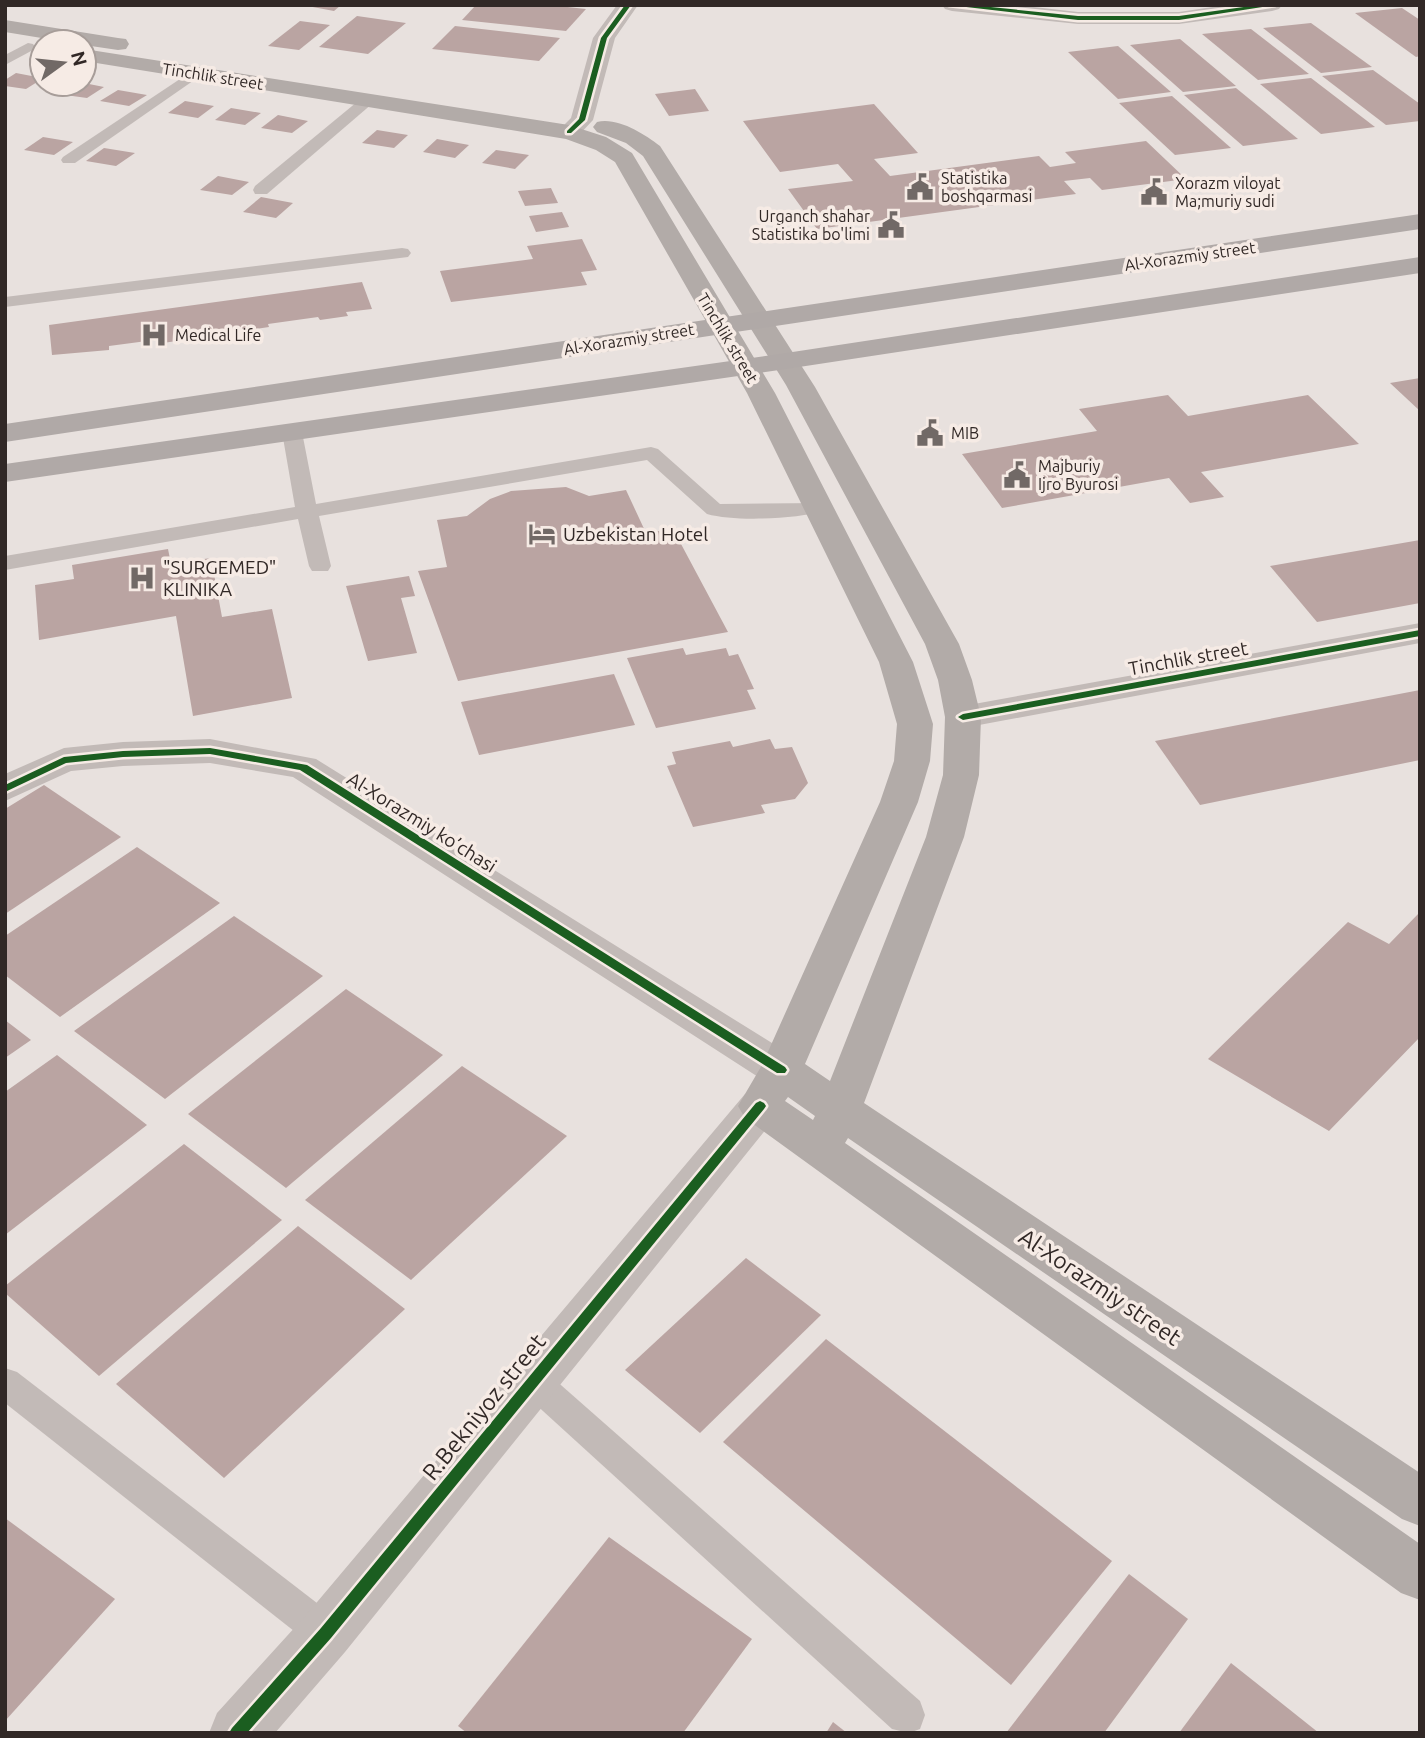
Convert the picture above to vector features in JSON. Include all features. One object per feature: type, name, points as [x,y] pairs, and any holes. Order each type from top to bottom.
[{"type":"main road","name":"Tinchlik street","points":[[5,26],[575,126],[624,158],[761,393],[897,662],[915,724],[912,761],[899,802],[770,1088]]},
{"type":"main road","points":[[5,43],[28,47]]},
{"type":"main road","name":"Tinchlik street","points":[[98,57],[368,100],[618,130],[652,151],[786,362],[942,643],[955,680],[962,717],[961,775],[945,837],[830,1130]]},
{"type":"main road","name":"Al-Xorazmiy street","points":[[5,433],[1420,222]]},
{"type":"main road","points":[[5,473],[786,362],[1420,264]]},
{"type":"main road","name":"Al-Xorazmiy street","points":[[770,1088],[830,1130],[1420,1575]]},
{"type":"main road","name":"Al-Xorazmiy street","points":[[830,1130],[1420,1502]]},
{"type":"street","points":[[575,126],[604,38],[628,5]]},
{"type":"street","points":[[952,5],[1078,18],[1272,5]]},
{"type":"street","name":"Tinchlik street","points":[[962,717],[1420,633]]},
{"type":"street","name":"Al-Xorazmiy ko’chasi","points":[[5,789],[64,760],[123,754],[210,751],[303,767],[770,1088]]},
{"type":"street","name":"R.Bekniyoz street","points":[[237,1733],[326,1633],[770,1088]]},
{"type":"lane","points":[[5,61],[28,51]]},
{"type":"lane","points":[[69,160],[195,73]]},
{"type":"lane","points":[[261,190],[368,100]]},
{"type":"lane","points":[[5,302],[402,253]]},
{"type":"lane","points":[[292,432],[320,566]]},
{"type":"lane","points":[[5,562],[651,453],[714,510],[783,511],[817,506]]},
{"type":"lane","points":[[533,1381],[906,1715]]},
{"type":"lane","points":[[5,1383],[326,1633]]},
{"type":"building","points":[[302,5],[341,5],[334,11]]},
{"type":"building","points":[[476,5],[549,5],[586,9],[566,31],[462,20]]},
{"type":"building","points":[[1402,8],[1420,20],[1420,56],[1416,57],[1355,13]]},
{"type":"building","points":[[357,16],[406,23],[368,54],[319,47]]},
{"type":"building","points":[[300,21],[330,25],[299,50],[268,46]]},
{"type":"building","points":[[1311,23],[1372,67],[1321,73],[1263,28]]},
{"type":"building","points":[[455,26],[560,38],[539,61],[432,49]]},
{"type":"building","points":[[1251,29],[1309,74],[1258,80],[1202,34]]},
{"type":"building","points":[[1180,39],[1236,86],[1183,92],[1130,45]]},
{"type":"building","points":[[1118,46],[1171,92],[1118,99],[1068,52]]},
{"type":"building","points":[[1373,70],[1420,104],[1420,121],[1386,125],[1322,76]]},
{"type":"building","points":[[16,73],[28,75],[28,88],[5,86],[5,80]]},
{"type":"building","points":[[1311,78],[1375,127],[1321,134],[1260,84]]},
{"type":"building","points":[[1236,88],[1298,139],[1243,146],[1184,95]]},
{"type":"building","points":[[695,89],[709,111],[669,116],[655,94]]},
{"type":"building","points":[[118,90],[147,95],[129,106],[100,101]]},
{"type":"building","points":[[1172,96],[1231,148],[1175,155],[1119,103]]},
{"type":"building","points":[[185,101],[214,106],[198,118],[168,113]]},
{"type":"building","points":[[874,104],[918,153],[874,159],[890,176],[1039,156],[1050,167],[1076,163],[1065,152],[1146,141],[1186,179],[1102,190],[1090,178],[1064,181],[1076,194],[817,229],[788,189],[853,181],[838,164],[780,172],[743,121]]},
{"type":"building","points":[[231,108],[261,113],[245,125],[215,120]]},
{"type":"building","points":[[278,115],[308,121],[292,133],[261,128]]},
{"type":"building","points":[[377,130],[408,135],[394,148],[362,143]]},
{"type":"building","points":[[43,137],[73,142],[54,155],[24,150]]},
{"type":"building","points":[[437,139],[469,145],[455,158],[423,152]]},
{"type":"building","points":[[104,148],[135,153],[116,166],[86,161]]},
{"type":"building","points":[[496,150],[529,155],[515,169],[482,163]]},
{"type":"building","points":[[218,176],[249,182],[232,195],[200,190]]},
{"type":"building","points":[[551,188],[558,203],[525,206],[518,191]]},
{"type":"building","points":[[261,197],[293,203],[276,218],[243,212]]},
{"type":"building","points":[[562,212],[569,227],[536,232],[529,216]]},
{"type":"building","points":[[582,239],[597,270],[581,272],[587,285],[451,302],[440,271],[533,259],[527,246]]},
{"type":"building","points":[[362,282],[372,309],[346,312],[348,316],[268,324],[269,327],[243,331],[242,327],[188,335],[190,339],[163,343],[162,339],[109,346],[109,350],[52,355],[49,325]]},
{"type":"building","points":[[1420,378],[1420,411],[1390,383]]},
{"type":"building","points":[[1168,395],[1188,416],[1308,395],[1359,444],[1201,472],[1224,497],[1190,503],[1169,478],[1002,508],[962,454],[1097,431],[1079,409]]},
{"type":"building","points":[[566,487],[589,496],[626,490],[646,533],[673,529],[728,632],[458,681],[418,571],[447,567],[437,520],[467,516],[490,499],[511,491]]},
{"type":"building","points":[[1420,540],[1420,603],[1317,622],[1270,566]]},
{"type":"building","points":[[168,549],[171,564],[211,558],[222,617],[272,609],[292,698],[193,716],[176,616],[39,640],[35,585],[74,579],[72,565]]},
{"type":"building","points":[[409,576],[415,596],[401,598],[417,653],[368,661],[346,586]]},
{"type":"building","points":[[683,648],[686,655],[726,648],[729,656],[738,654],[754,689],[747,690],[756,709],[656,728],[627,658]]},
{"type":"building","points":[[614,674],[635,725],[479,755],[461,702]]},
{"type":"building","points":[[1420,690],[1420,760],[1200,805],[1155,741]]},
{"type":"building","points":[[770,739],[775,749],[792,747],[808,783],[795,799],[761,805],[765,813],[693,827],[667,766],[676,764],[672,752],[730,741],[733,747]]},
{"type":"building","points":[[44,785],[121,837],[5,914],[5,809]]},
{"type":"building","points":[[137,847],[220,903],[60,1017],[5,975],[5,936]]},
{"type":"building","points":[[1420,912],[1420,1037],[1329,1131],[1208,1059],[1348,922],[1389,944]]},
{"type":"building","points":[[234,916],[323,976],[165,1099],[74,1031]]},
{"type":"building","points":[[346,989],[443,1055],[286,1188],[188,1114]]},
{"type":"building","points":[[5,1020],[31,1040],[5,1058]]},
{"type":"building","points":[[57,1055],[147,1125],[5,1235],[5,1092]]},
{"type":"building","points":[[462,1066],[567,1136],[411,1280],[305,1200]]},
{"type":"building","points":[[184,1144],[282,1220],[99,1376],[5,1293],[5,1286]]},
{"type":"building","points":[[298,1226],[405,1309],[224,1478],[116,1384]]},
{"type":"building","points":[[746,1258],[821,1315],[700,1433],[625,1370]]},
{"type":"building","points":[[826,1339],[1112,1561],[1011,1685],[723,1442]]},
{"type":"building","points":[[5,1518],[115,1599],[5,1721]]},
{"type":"building","points":[[609,1537],[752,1639],[683,1733],[467,1733],[458,1726]]},
{"type":"building","points":[[1129,1574],[1188,1619],[1104,1733],[1006,1733]]},
{"type":"building","points":[[1231,1663],[1319,1733],[1179,1733]]},
{"type":"building","points":[[833,1722],[847,1733],[826,1733]]},
{"type":"cycle path","points":[[569,132],[582,120],[604,38],[628,5]]},
{"type":"cycle path","points":[[952,5],[1078,18],[1179,18],[1272,5]]},
{"type":"cycle path","points":[[963,717],[1420,633]]},
{"type":"cycle path","points":[[5,789],[64,760],[123,754],[210,751],[303,767],[781,1070]]},
{"type":"cycle path","points":[[237,1733],[326,1633],[760,1106]]},
{"type":"place","name":"Statistika boshqarmasi","points":[[920,187]]},
{"type":"place","name":"Xorazm viloyat Ma;muriy sudi","points":[[1154,192]]},
{"type":"place","name":"Urganch shahar Statistika bo'limi","points":[[891,225]]},
{"type":"place","name":"Medical Life","points":[[154,335]]},
{"type":"place","name":"MIB","points":[[930,433]]},
{"type":"place","name":"Majburiy Ijro Byurosi","points":[[1017,475]]},
{"type":"place","name":"Uzbekistan Hotel","points":[[542,534]]},
{"type":"place","name":"\"SURGEMED\" KLINIKA","points":[[142,578]]}]
